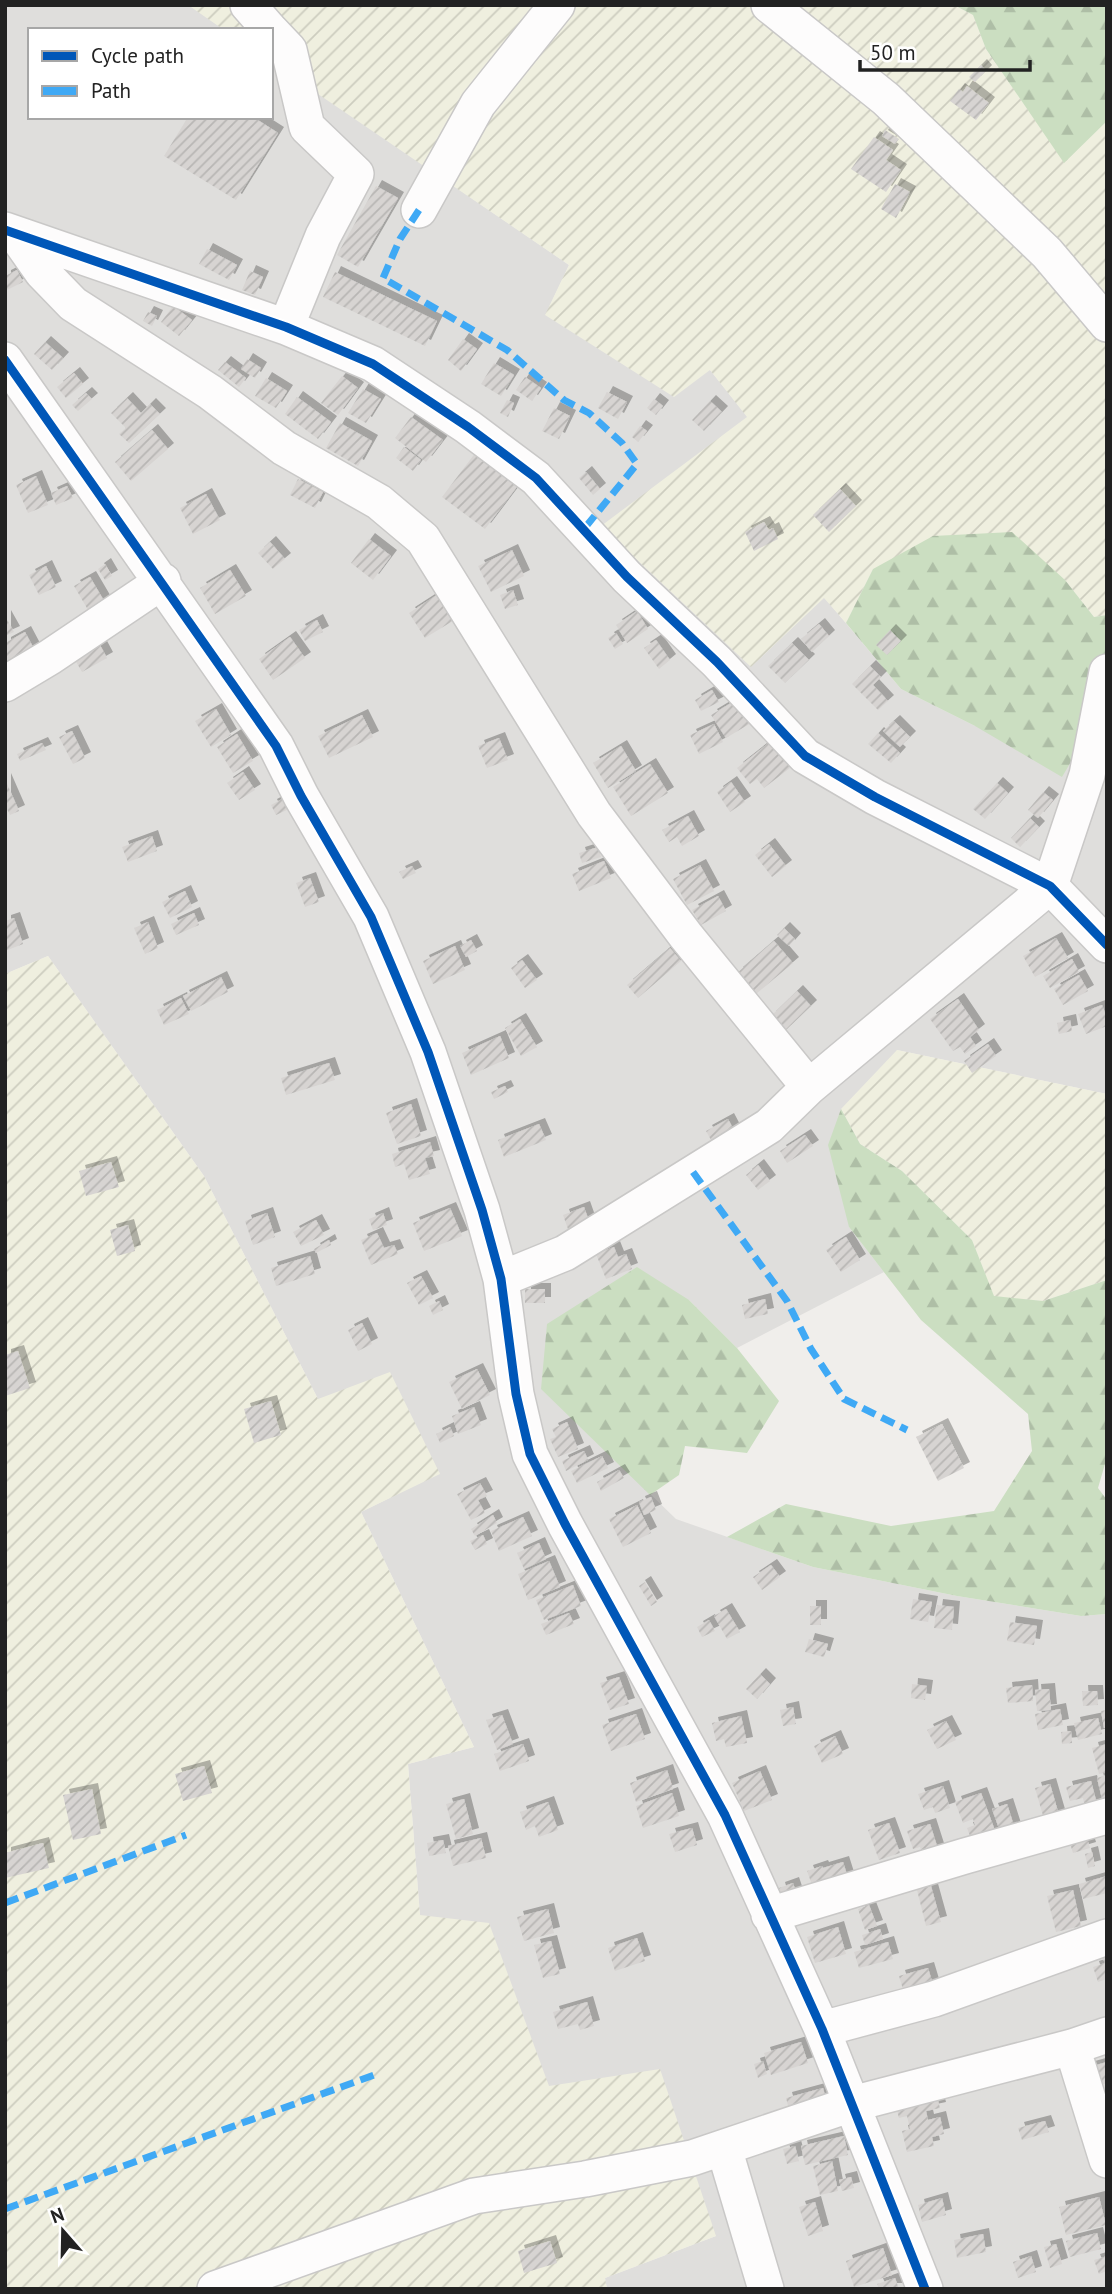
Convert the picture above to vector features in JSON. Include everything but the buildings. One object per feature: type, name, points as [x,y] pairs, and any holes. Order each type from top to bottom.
[{"type":"street","points":[[248,5],[269,28]]},
{"type":"street","points":[[419,210],[478,104],[556,5]]},
{"type":"street","points":[[769,5],[886,99],[1047,253],[1107,324]]},
{"type":"street","points":[[273,32],[289,50],[307,127],[356,174],[323,236],[286,327]]},
{"type":"street","points":[[11,233],[286,327],[373,364],[468,427],[536,478],[627,577],[717,662],[805,756],[875,797],[1050,886],[1107,945]]},
{"type":"street","points":[[11,233],[41,272],[73,304],[210,392],[284,447],[379,502],[423,539],[594,814],[686,936],[809,1087]]},
{"type":"street","points":[[5,360],[163,581],[276,746],[301,796],[371,917],[428,1052],[482,1210],[501,1279],[516,1394],[530,1454],[565,1524],[725,1815],[822,2029],[926,2289]]},
{"type":"street","points":[[5,684],[163,581]]},
{"type":"street","points":[[501,1279],[565,1253],[769,1126],[809,1087],[1050,886],[1087,775],[1107,672]]},
{"type":"street","points":[[769,1915],[1107,1816]]},
{"type":"street","points":[[822,2029],[934,1999],[1107,1937]]},
{"type":"street","points":[[215,2289],[474,2196],[692,2158],[852,2104],[1072,2047],[1107,2035]]},
{"type":"street","points":[[1072,2047],[1107,2160]]},
{"type":"street","points":[[724,2148],[766,2289]]},
{"type":"shaded area","points":[[5,5],[189,5],[222,28],[28,28],[28,119],[273,119],[273,61],[569,265],[546,314],[710,370],[748,417],[751,667],[824,597],[901,689],[975,726],[1107,701],[1107,1094],[897,1050],[849,1227],[884,1272],[737,1348],[689,1300],[542,1389],[676,1519],[813,1567],[957,1596],[1081,1616],[1107,1614],[1107,2289],[607,2289],[605,2278],[716,2236],[542,2087],[420,1915],[408,1764],[474,1747],[361,1512],[440,1473],[318,1399],[204,1176],[48,956],[5,974]]},
{"type":"green space","points":[[188,5],[954,5],[973,15],[986,49],[1064,162],[1107,121],[1107,615],[1094,617],[1065,580],[873,569],[846,623],[824,598],[751,667],[601,526],[747,417],[710,370],[674,397],[545,315],[569,265],[273,63],[273,28],[221,28]]},
{"type":"green space","points":[[954,5],[1107,5],[1107,121],[1064,163],[986,49],[973,15]]},
{"type":"green space","points":[[1012,532],[1065,580],[1094,617],[1107,615],[1107,701],[1062,777],[975,726],[901,689],[846,623],[873,569],[933,536]]},
{"type":"green space","points":[[48,956],[204,1176],[318,1399],[390,1372],[440,1474],[361,1512],[474,1747],[408,1764],[420,1915],[489,1923],[549,2086],[660,2069],[716,2236],[605,2278],[607,2289],[5,2289],[5,974]]},
{"type":"green space","points":[[897,1050],[1107,1094],[1107,1280],[1043,1301],[994,1297],[972,1240],[902,1171],[860,1144],[841,1109]]},
{"type":"green space","points":[[841,1109],[860,1144],[902,1171],[972,1240],[994,1296],[1043,1301],[1107,1280],[1107,1457],[1098,1488],[1107,1500],[1107,1614],[1081,1616],[957,1596],[813,1567],[727,1537],[786,1504],[891,1526],[994,1511],[1032,1451],[1028,1414],[921,1320],[849,1227],[828,1145]]},
{"type":"green space","points":[[637,1267],[689,1300],[737,1348],[779,1401],[747,1453],[685,1446],[679,1475],[650,1495],[541,1389],[547,1324]]},
{"type":"marked path","points":[[419,210],[400,239],[383,278],[507,350],[564,400],[589,413],[622,443],[637,464],[583,530]]},
{"type":"marked path","points":[[693,1172],[787,1301],[811,1349],[844,1399],[907,1430]]},
{"type":"marked path","points":[[5,1903],[186,1835]]},
{"type":"marked path","points":[[5,2209],[377,2074]]},
{"type":"cycle path","points":[[5,230],[286,327],[373,364],[468,427],[536,478],[627,577],[717,662],[805,756],[875,797],[1050,886],[1107,945]]},
{"type":"cycle path","points":[[5,360],[276,746],[301,796],[371,917],[428,1052],[482,1210],[501,1279],[516,1394],[530,1454],[565,1524],[725,1815],[822,2029],[925,2289]]}]
